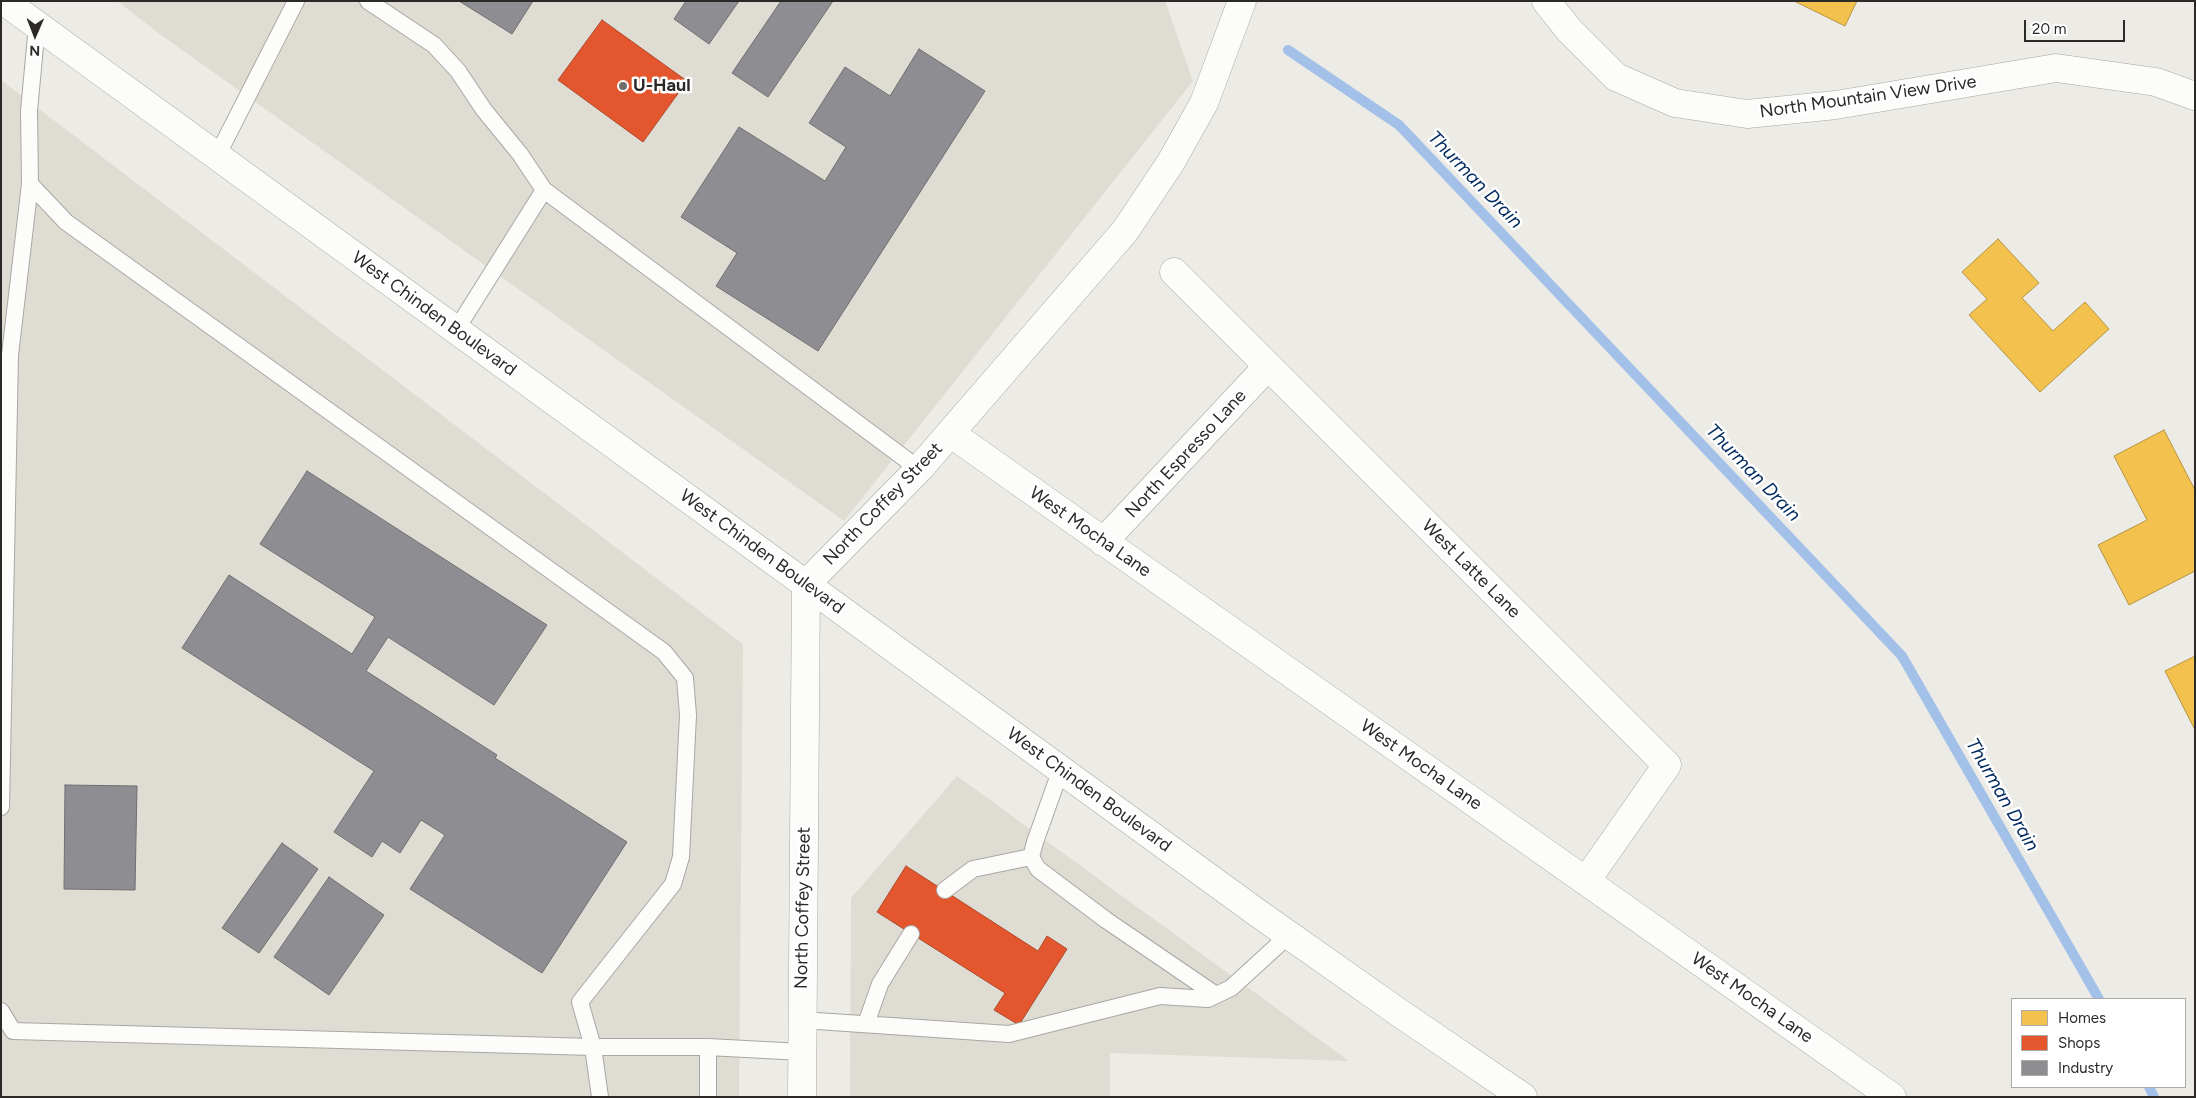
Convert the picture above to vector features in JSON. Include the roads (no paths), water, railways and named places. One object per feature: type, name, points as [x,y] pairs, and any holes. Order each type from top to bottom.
[{"type":"street","name":"West Chinden Boulevard","points":[[4,1],[1289,935],[1523,1097]]},
{"type":"street","name":"North Coffey Street","points":[[802,1097],[806,584],[919,469],[1125,231],[1166,170],[1204,103],[1242,1]]},
{"type":"street","name":"North Mountain View Drive","points":[[1546,1],[1569,30],[1616,77],[1675,103],[1747,114],[1836,105],[2056,68],[2156,82],[2195,96]]},
{"type":"street","name":"West Latte Lane","points":[[1174,272],[1667,765],[1586,881]]},
{"type":"street","name":"North Espresso Lane","points":[[1103,542],[1268,366]]},
{"type":"street","name":"West Mocha Lane","points":[[950,434],[1892,1097]]},
{"type":"lane","points":[[217,156],[296,1]]},
{"type":"lane","points":[[368,1],[434,45],[458,71],[484,110],[520,154],[544,190],[919,469]]},
{"type":"lane","points":[[1,807],[10,355],[30,184],[29,111],[37,25]]},
{"type":"lane","points":[[30,184],[66,222],[664,652],[685,678],[688,715],[681,857],[673,884],[580,1002],[593,1047],[600,1097]]},
{"type":"lane","points":[[456,330],[544,190]]},
{"type":"lane","points":[[1061,769],[1035,842],[1032,857],[1038,869],[1106,920],[1216,995]]},
{"type":"lane","points":[[945,890],[973,869],[1032,857]]},
{"type":"lane","points":[[866,1024],[880,984],[911,934]]},
{"type":"lane","points":[[802,1020],[1009,1034],[1160,996],[1208,999],[1231,988],[1289,935]]},
{"type":"lane","points":[[1,1012],[13,1031],[593,1047],[708,1047],[802,1052]]},
{"type":"lane","points":[[708,1047],[708,1097]]},
{"type":"waterway","name":"Thurman Drain","points":[[1288,50],[1399,125],[1902,656],[2098,998]]},
{"type":"waterway","name":"Thurman Drain","points":[[2150,1088],[2154,1097]]},
{"type":"place","name":"U-Haul","points":[[623,86]]}]
